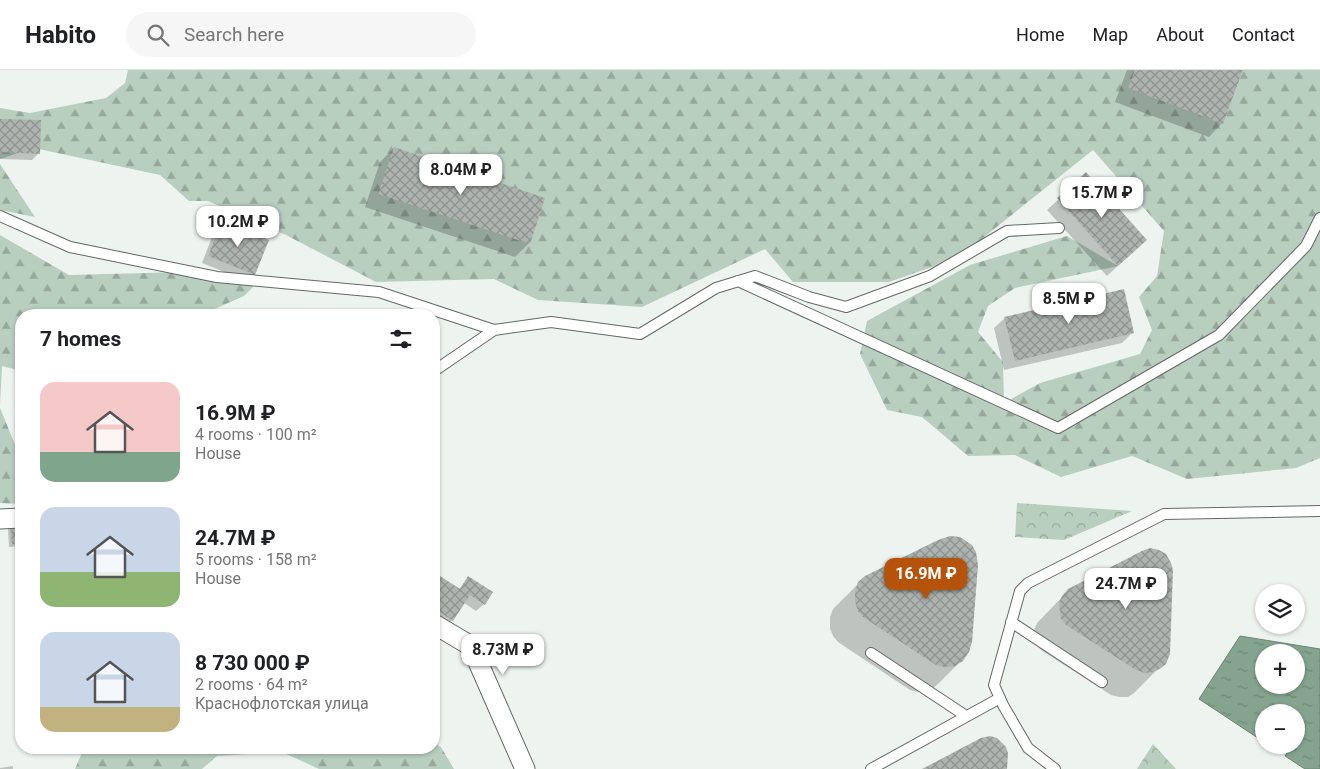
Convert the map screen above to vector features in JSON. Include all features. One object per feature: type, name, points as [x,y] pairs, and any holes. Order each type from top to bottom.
[{"type":"street","points":[[0,519],[15,518]]},
{"type":"street","points":[[440,628],[471,646],[525,769]]},
{"type":"lane","points":[[0,216],[70,247],[217,277],[379,292],[430,309]]},
{"type":"lane","points":[[738,281],[1058,428],[1219,335],[1306,246],[1320,218]]},
{"type":"lane","points":[[440,312],[494,330],[551,322],[640,334],[716,288],[755,276],[810,297],[846,306],[930,276],[1007,231],[1060,228]]},
{"type":"lane","points":[[440,367],[494,330]]},
{"type":"lane","points":[[1055,769],[1028,748],[994,685],[1020,591],[1028,583],[1164,514],[1320,511]]},
{"type":"lane","points":[[1011,622],[1102,682]]},
{"type":"lane","points":[[871,654],[966,716]]},
{"type":"lane","points":[[872,769],[1000,698]]},
{"type":"green space","points":[[128,70],[1135,70],[1129,88],[1223,123],[1243,70],[1320,70],[1320,458],[1296,468],[1187,479],[1132,456],[1061,477],[1015,455],[968,456],[922,417],[887,410],[860,354],[867,321],[970,265],[1067,236],[1118,266],[1015,288],[988,306],[978,332],[1003,362],[1004,403],[1040,383],[1140,354],[1152,330],[1139,297],[1157,276],[1164,231],[1093,150],[958,258],[889,282],[793,282],[765,249],[642,307],[538,300],[494,279],[376,282],[286,235],[208,201],[189,201],[160,175],[34,148],[0,159],[0,108],[30,113],[106,98],[125,83]]},
{"type":"green space","points":[[0,164],[35,217],[0,210]]},
{"type":"green space","points":[[0,235],[69,275],[183,272],[248,281],[253,287],[244,296],[215,309],[15,309],[15,369],[2,366],[0,405]]},
{"type":"green space","points":[[0,408],[15,444],[15,504],[0,503]]},
{"type":"green space","points":[[1017,503],[1132,511],[1064,540],[1015,537]]},
{"type":"green space","points":[[1153,744],[1176,769],[1137,769]]},
{"type":"green space","points":[[440,746],[454,769],[319,769],[286,754],[440,754]]},
{"type":"green space","points":[[81,754],[250,754],[217,756],[202,769],[75,769]]},
{"type":"water","points":[[1240,636],[1289,644],[1255,644],[1255,694],[1305,694],[1305,647],[1320,649],[1320,769],[1305,769],[1285,756],[1286,754],[1305,754],[1305,704],[1255,704],[1255,736],[1199,699]]},
{"type":"building","points":[[1135,70],[1243,70],[1223,124],[1128,88]]},
{"type":"building","points":[[0,119],[41,120],[40,154],[0,152]]},
{"type":"building","points":[[394,147],[545,198],[530,244],[378,194]]},
{"type":"building","points":[[1086,172],[1147,240],[1118,266],[1057,198]]},
{"type":"building","points":[[222,221],[269,240],[255,275],[208,256]]},
{"type":"building","points":[[1124,289],[1134,333],[1015,361],[1004,317]]},
{"type":"building","points":[[10,525],[15,525],[15,544],[12,544]]},
{"type":"building","points":[[950,536],[960,537],[972,545],[976,552],[978,565],[972,642],[969,652],[963,661],[955,666],[944,667],[936,665],[863,617],[858,611],[855,602],[855,591],[858,582],[865,576]]},
{"type":"building","points":[[1150,548],[1166,554],[1173,570],[1170,654],[1166,664],[1161,668],[1154,672],[1145,673],[1136,670],[1066,625],[1061,619],[1059,603],[1068,589]]},
{"type":"building","points":[[440,576],[460,589],[468,576],[493,592],[485,605],[470,595],[453,621],[440,612]]},
{"type":"building","points":[[990,736],[997,738],[1006,747],[1008,753],[1007,769],[922,769],[981,738]]}]
